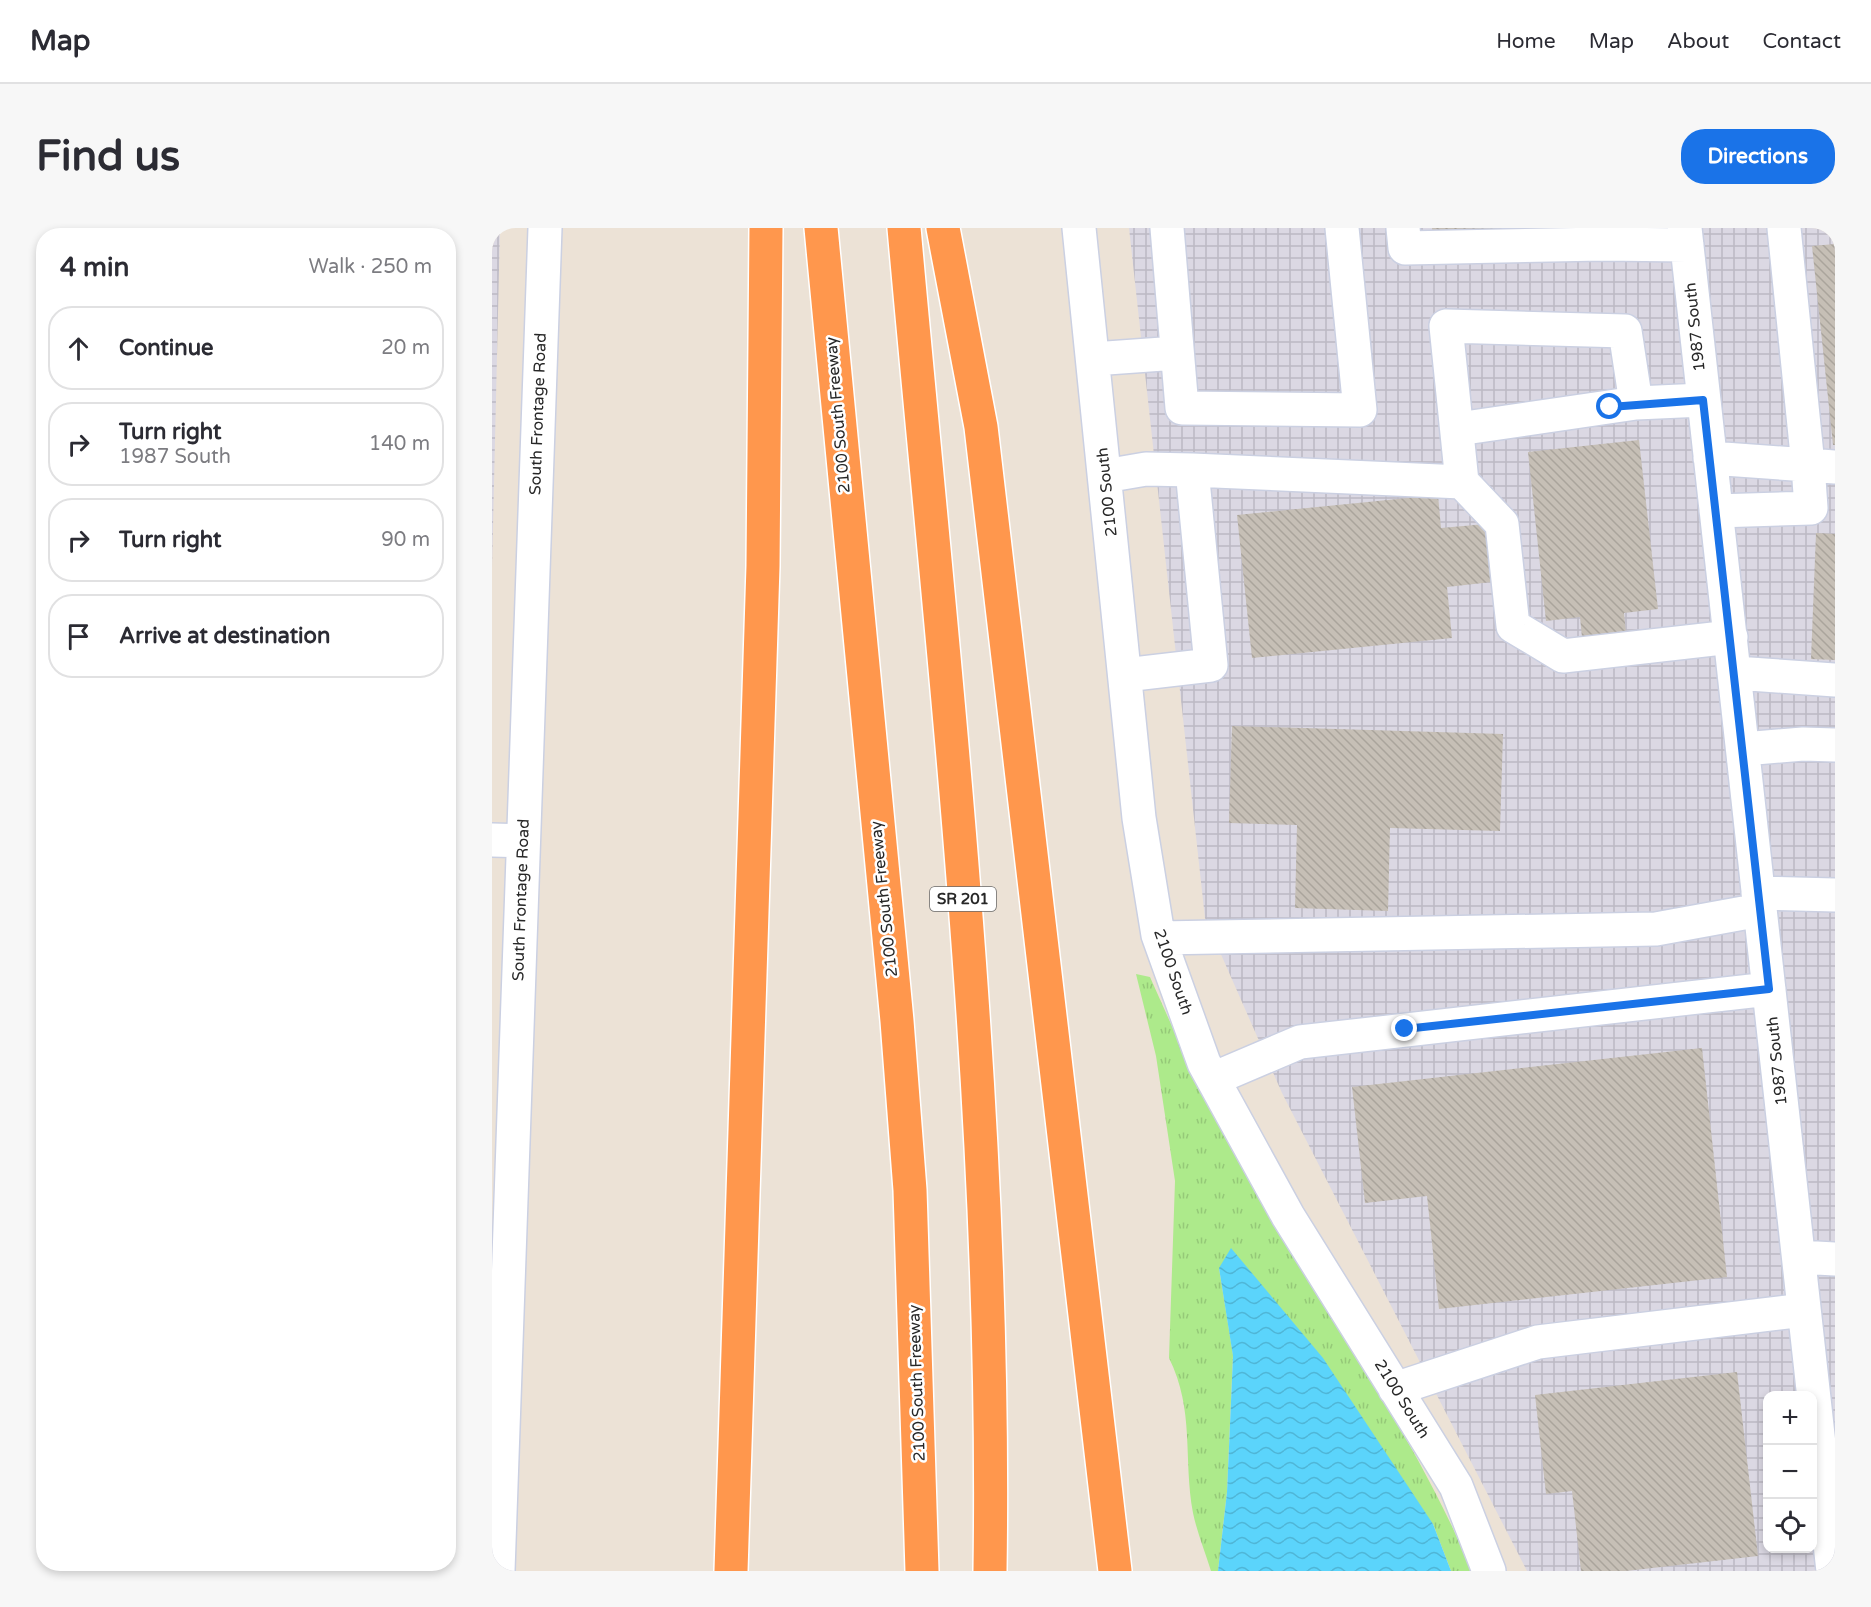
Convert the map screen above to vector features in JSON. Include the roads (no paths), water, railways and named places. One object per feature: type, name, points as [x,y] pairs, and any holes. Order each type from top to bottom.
[{"type":"highway","points":[[731,1571],[764,566],[766,228]]},
{"type":"highway","name":"2100 South Freeway","points":[[821,228],[897,1021],[910,1190],[921,1571]]},
{"type":"highway","name":"SR 201","points":[[904,228],[972,990],[989,1362],[990,1571]]},
{"type":"highway","points":[[943,228],[981,427],[1115,1571]]},
{"type":"street","name":"South Frontage Road","points":[[498,1571],[508,841],[545,228]]},
{"type":"street","name":"2100 South","points":[[1079,228],[1106,476],[1138,818],[1159,938],[1204,1063],[1288,1216],[1456,1486],[1489,1571]]},
{"type":"street","points":[[1167,228],[1182,408],[1360,410],[1342,228]]},
{"type":"street","points":[[1403,228],[1405,248],[1602,236],[1686,237]]},
{"type":"street","points":[[1716,511],[1810,508],[1822,466],[1784,228]]},
{"type":"street","name":"1987 South","points":[[1686,237],[1833,1571]]},
{"type":"street","points":[[1636,403],[1625,331],[1446,326],[1462,482],[1502,524],[1513,626],[1563,656],[1731,637]]},
{"type":"street","points":[[1093,359],[1177,353]]},
{"type":"street","points":[[1458,429],[1636,403],[1703,400]]},
{"type":"street","points":[[1710,458],[1822,466]]},
{"type":"street","points":[[1106,476],[1146,470],[1192,470],[1462,482]]},
{"type":"street","points":[[1125,675],[1211,665],[1192,470]]},
{"type":"street","points":[[1735,673],[1835,681]]},
{"type":"street","points":[[1743,749],[1803,744],[1835,745]]},
{"type":"street","points":[[1159,938],[1656,929],[1759,901],[1835,895]]},
{"type":"street","points":[[1213,1079],[1300,1042],[1769,989]]},
{"type":"street","points":[[1798,1257],[1835,1259]]},
{"type":"street","points":[[1395,1389],[1538,1342],[1804,1310]]},
{"type":"water","points":[[1231,1248],[1323,1358],[1433,1524],[1451,1571],[1218,1571],[1227,1492],[1233,1356],[1219,1268]]}]
